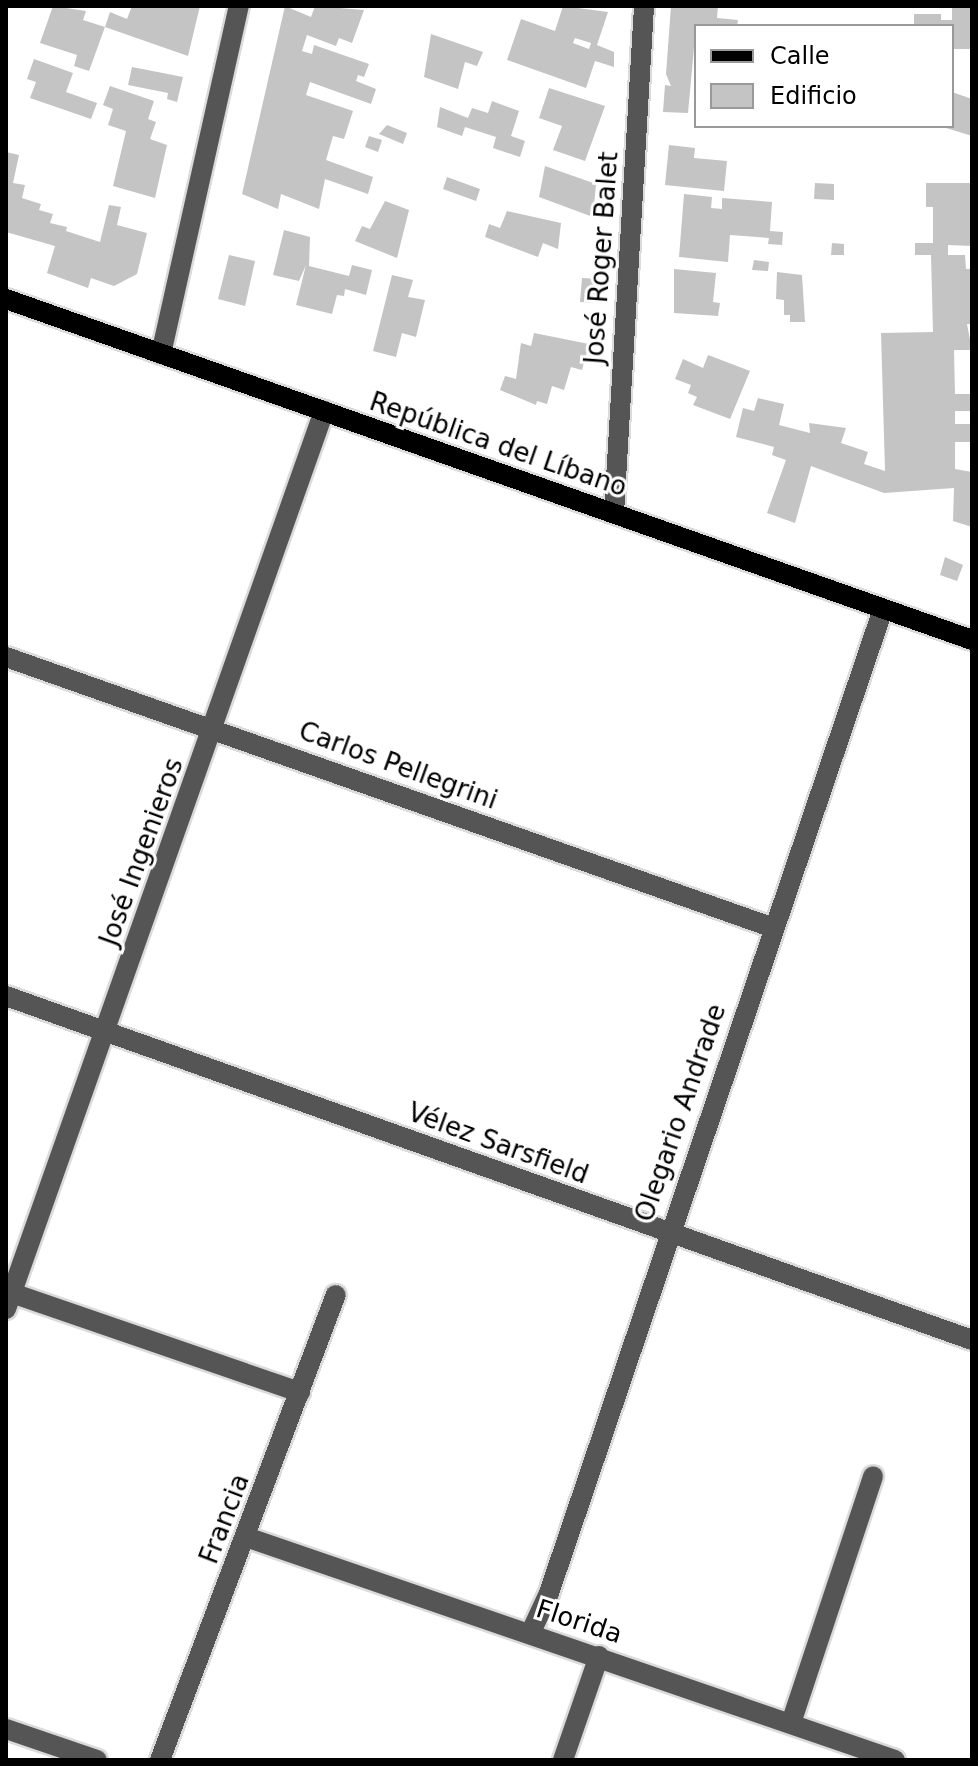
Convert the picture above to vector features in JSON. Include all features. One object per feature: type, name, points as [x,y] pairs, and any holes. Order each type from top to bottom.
[{"type":"main road","name":"República del Líbano","points":[[6,299],[972,640]]},
{"type":"street","points":[[161,354],[239,6]]},
{"type":"street","name":"José Roger Balet","points":[[614,513],[644,6]]},
{"type":"street","name":"José Ingenieros","points":[[8,1298],[215,727],[324,411]]},
{"type":"street","name":"Olegario Andrade","points":[[530,1634],[549,1593],[771,927],[883,609]]},
{"type":"street","name":"Carlos Pellegrini","points":[[6,657],[215,727],[771,927]]},
{"type":"street","name":"Vélez Sarsfield","points":[[6,996],[972,1340]]},
{"type":"street","name":"Francia","points":[[160,1760],[336,1295]]},
{"type":"street","points":[[8,1298],[300,1392]]},
{"type":"street","points":[[791,1723],[873,1476]]},
{"type":"street","name":"Florida","points":[[246,1537],[895,1760]]},
{"type":"street","points":[[563,1760],[599,1656]]},
{"type":"street","points":[[6,1729],[97,1760]]},
{"type":"building","points":[[53,6],[86,11],[83,20],[105,27],[89,71],[74,66],[77,55],[40,43]]},
{"type":"building","points":[[132,6],[200,6],[188,56],[105,27],[110,12],[127,19]]},
{"type":"building","points":[[285,6],[311,17],[315,6],[364,10],[352,43],[339,38],[336,46],[307,35],[302,51],[312,54],[314,45],[369,64],[364,77],[358,75],[356,81],[376,89],[371,104],[310,82],[306,95],[353,111],[344,139],[333,136],[326,160],[373,177],[368,194],[325,179],[319,209],[281,194],[278,209],[242,194]]},
{"type":"building","points":[[563,6],[608,12],[597,45],[614,52],[614,67],[595,61],[586,88],[507,60],[521,19],[555,31]],"holes":[[[575,38],[591,43],[589,49],[573,43]]]},
{"type":"building","points":[[671,6],[718,6],[717,18],[738,20],[737,24],[694,24],[688,113],[663,112],[665,85],[671,86],[666,74]]},
{"type":"building","points":[[952,6],[972,6],[972,49],[954,49],[954,24],[914,24],[914,14],[941,14],[941,20],[952,20]]},
{"type":"building","points":[[431,34],[483,52],[477,66],[465,62],[458,89],[424,77]]},
{"type":"building","points":[[34,59],[73,73],[66,92],[97,103],[91,119],[30,98],[36,82],[27,79]]},
{"type":"building","points":[[132,67],[183,77],[177,102],[167,99],[168,93],[128,85]]},
{"type":"building","points":[[110,86],[154,101],[148,119],[156,122],[150,139],[167,145],[155,198],[113,186],[126,131],[108,125],[113,109],[103,105]]},
{"type":"building","points":[[549,88],[605,106],[585,161],[553,150],[562,126],[539,118]]},
{"type":"building","points":[[954,93],[972,99],[972,136],[946,128],[954,128]]},
{"type":"building","points":[[492,101],[519,111],[511,136],[525,141],[520,157],[493,148],[496,137],[465,127],[462,136],[437,127],[440,107],[468,118],[472,108],[488,113]]},
{"type":"building","points":[[387,125],[407,133],[403,144],[379,134]]},
{"type":"building","points":[[369,136],[382,140],[378,152],[365,147]]},
{"type":"building","points":[[669,145],[695,148],[694,158],[727,161],[724,191],[665,185]]},
{"type":"building","points":[[6,152],[19,155],[13,183],[25,185],[22,198],[41,204],[39,210],[53,214],[50,223],[67,227],[66,231],[100,242],[109,205],[121,207],[117,225],[147,233],[137,274],[114,286],[91,278],[88,288],[47,273],[55,246],[6,232]]},
{"type":"building","points":[[545,166],[596,184],[593,217],[539,197]]},
{"type":"building","points":[[447,177],[480,189],[476,201],[443,189]]},
{"type":"building","points":[[815,183],[834,184],[834,200],[814,199]]},
{"type":"building","points":[[926,183],[972,183],[972,246],[948,245],[948,255],[965,255],[966,269],[972,269],[972,324],[967,324],[972,350],[954,350],[955,394],[972,394],[972,411],[955,411],[955,424],[970,424],[970,442],[955,442],[955,469],[972,472],[972,527],[953,521],[954,488],[884,493],[811,466],[795,523],[767,513],[786,460],[772,455],[774,447],[736,437],[743,408],[754,411],[758,398],[784,404],[779,425],[810,433],[809,423],[846,428],[841,443],[868,452],[864,464],[885,471],[881,333],[933,332],[931,255],[915,255],[915,243],[933,243],[933,207],[926,207]]},
{"type":"building","points":[[684,194],[712,197],[711,208],[722,209],[722,198],[772,202],[770,231],[783,232],[782,245],[768,244],[769,238],[730,235],[728,262],[679,257]]},
{"type":"building","points":[[385,201],[409,210],[397,258],[355,241],[362,226],[370,229]]},
{"type":"building","points":[[507,211],[561,223],[558,249],[543,243],[538,257],[485,237],[489,224],[500,228]]},
{"type":"building","points":[[284,230],[310,237],[309,266],[349,276],[352,265],[372,270],[366,295],[345,289],[344,296],[337,295],[332,314],[296,305],[306,265],[299,281],[273,275]]},
{"type":"building","points":[[832,243],[844,244],[844,255],[831,255]]},
{"type":"building","points":[[229,255],[255,261],[245,306],[218,299]]},
{"type":"building","points":[[754,260],[769,262],[768,271],[752,270]]},
{"type":"building","points":[[674,269],[716,273],[713,302],[720,303],[718,316],[674,313]]},
{"type":"building","points":[[777,272],[802,275],[805,322],[790,322],[790,315],[784,315],[784,300],[776,299]]},
{"type":"building","points":[[392,275],[413,280],[408,297],[425,300],[416,337],[402,333],[396,357],[373,351]]},
{"type":"building","points":[[582,278],[599,279],[597,303],[580,302]]},
{"type":"building","points":[[534,333],[589,344],[582,370],[571,367],[564,390],[552,386],[547,404],[537,401],[536,405],[500,390],[505,376],[516,379],[521,343],[531,346]]},
{"type":"building","points":[[708,355],[750,371],[730,419],[693,405],[697,397],[688,393],[691,385],[675,379],[683,359],[703,368]]},
{"type":"building","points":[[945,557],[963,565],[957,581],[940,575]]}]
